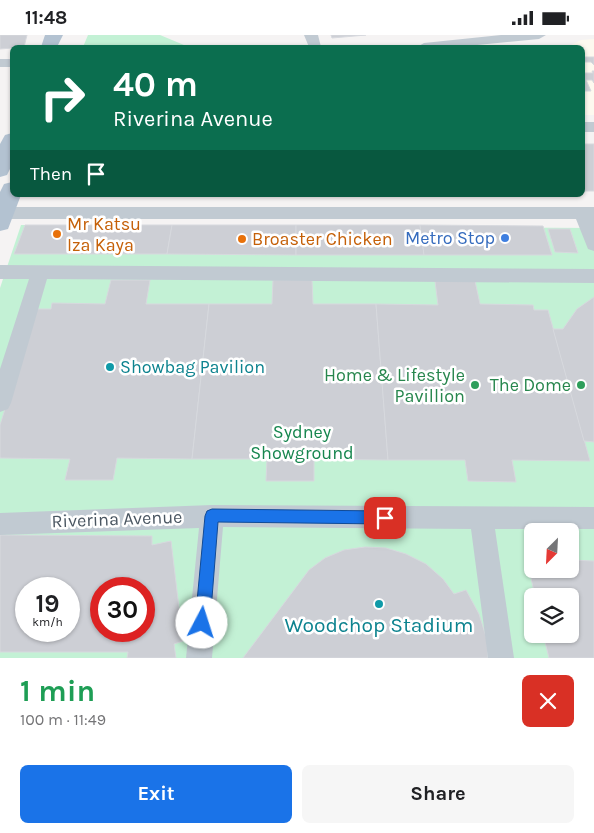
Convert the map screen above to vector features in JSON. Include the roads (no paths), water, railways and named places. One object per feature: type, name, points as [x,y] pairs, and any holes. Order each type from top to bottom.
[{"type":"main road","points":[[0,170],[10,144]]},
{"type":"main road","points":[[1,216],[10,194]]},
{"type":"street","points":[[442,45],[539,35]]},
{"type":"street","points":[[190,212],[193,197]]},
{"type":"street","points":[[1,216],[190,212],[588,213],[594,245]]},
{"type":"street","points":[[0,259],[548,262]]},
{"type":"street","points":[[0,272],[594,275]]},
{"type":"street","points":[[0,403],[40,272]]},
{"type":"street","points":[[199,658],[212,516]]},
{"type":"street","name":"Riverina Avenue","points":[[0,524],[212,516],[482,519],[594,518]]},
{"type":"street","points":[[482,519],[501,658]]},
{"type":"place","name":"Mr Katsu Iza Kaya","points":[[57,234]]},
{"type":"place","name":"Metro Stop","points":[[505,238]]},
{"type":"place","name":"Broaster Chicken","points":[[242,239]]},
{"type":"place","name":"Showbag Pavilion","points":[[110,367]]},
{"type":"place","name":"Home & Lifestyle Pavillion","points":[[475,385]]},
{"type":"place","name":"The Dome","points":[[581,385]]},
{"type":"place","name":"Woodchop Stadium","points":[[379,604]]},
{"type":"park label","name":"Sydney Showground","points":[[302,442]]}]
